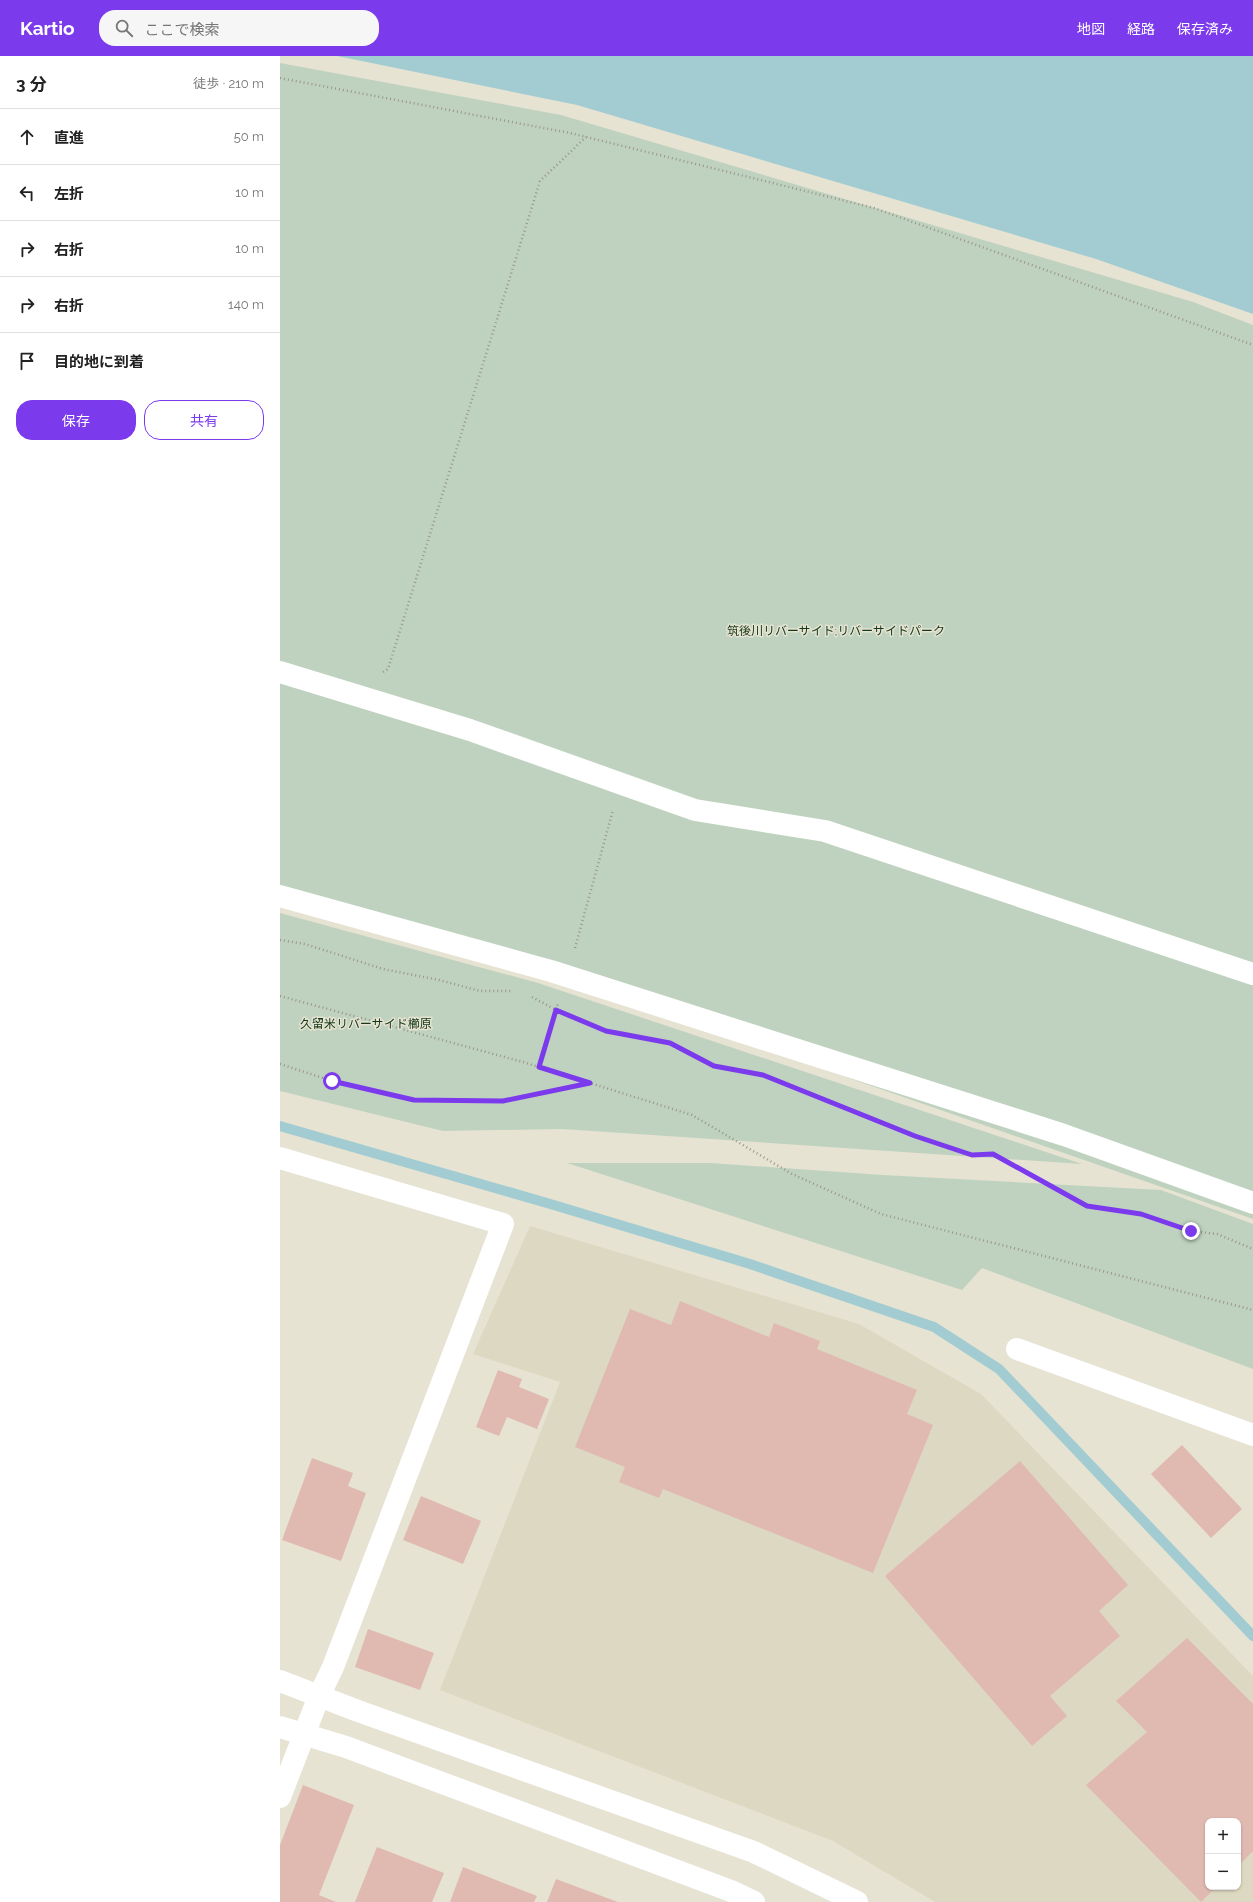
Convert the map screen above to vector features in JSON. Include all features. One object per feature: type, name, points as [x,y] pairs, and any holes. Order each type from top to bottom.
[{"type":"street","points":[[280,672],[470,730],[695,810],[825,831],[1253,974]]},
{"type":"street","points":[[280,896],[567,976],[1064,1135],[1253,1203]]},
{"type":"street","points":[[280,1158],[503,1224],[333,1667],[319,1696],[280,1796]]},
{"type":"street","points":[[1018,1349],[1253,1435]]},
{"type":"street","points":[[280,1681],[754,1852],[857,1902]]},
{"type":"street","points":[[280,1727],[304,1736],[353,1750],[731,1891],[754,1902]]},
{"type":"path","points":[[280,78],[586,137],[874,208],[1253,345]]},
{"type":"path","points":[[353,694],[388,669],[540,181],[586,137]]},
{"type":"path","points":[[567,976],[621,784]]},
{"type":"path","points":[[280,940],[305,944],[382,969],[439,980],[480,991],[515,991]]},
{"type":"path","points":[[529,995],[556,1010],[606,1031],[670,1043],[714,1066],[763,1075],[922,1139],[972,1155],[993,1154],[1087,1206],[1141,1214],[1191,1231],[1217,1234],[1253,1249]]},
{"type":"path","points":[[280,996],[539,1067],[692,1115],[792,1174],[881,1214],[1252,1310],[1253,1305]]},
{"type":"path","points":[[539,1067],[556,1010]]},
{"type":"path","points":[[280,1064],[332,1081],[414,1100],[503,1101],[590,1083]]},
{"type":"shaded area","points":[[530,1226],[859,1324],[981,1394],[1253,1676],[1253,1902],[935,1902],[833,1841],[440,1690],[560,1382],[473,1354]]},
{"type":"green space","name":"筑後川リバーサイド;リバーサイドパーク","points":[[280,63],[561,115],[1193,302],[1253,325],[1253,1219],[508,959],[280,897]]},
{"type":"green space","name":"久留米リバーサイド櫛原","points":[[280,913],[538,983],[1082,1164],[562,1129],[443,1131],[280,1091]]},
{"type":"green space","points":[[567,1163],[710,1163],[883,1175],[1161,1190],[1253,1224],[1253,1369],[982,1268],[962,1290]]},
{"type":"water","points":[[337,56],[1253,56],[1253,314],[1096,259],[577,105]]},
{"type":"building","points":[[680,1301],[769,1337],[774,1323],[820,1341],[817,1349],[917,1390],[907,1414],[933,1425],[873,1573],[663,1489],[659,1498],[619,1482],[625,1467],[575,1447],[630,1309],[671,1325]]},
{"type":"building","points":[[498,1370],[522,1379],[519,1387],[549,1399],[537,1429],[507,1417],[499,1436],[476,1427]]},
{"type":"building","points":[[1182,1445],[1242,1509],[1211,1538],[1151,1474]]},
{"type":"building","points":[[312,1458],[353,1473],[348,1486],[366,1493],[341,1561],[282,1540]]},
{"type":"building","points":[[1020,1461],[1128,1585],[1099,1611],[1120,1636],[1050,1696],[1067,1716],[1032,1746],[885,1576]]},
{"type":"building","points":[[421,1496],[481,1521],[463,1564],[403,1540]]},
{"type":"building","points":[[368,1629],[434,1653],[420,1690],[355,1667]]},
{"type":"building","points":[[1187,1638],[1253,1704],[1253,1851],[1241,1863],[1241,1818],[1205,1818],[1205,1890],[1213,1890],[1201,1902],[1086,1785],[1147,1732],[1116,1701]]},
{"type":"building","points":[[303,1785],[354,1805],[319,1895],[336,1902],[280,1902],[280,1845]]},
{"type":"building","points":[[377,1847],[444,1873],[432,1902],[355,1902]]},
{"type":"building","points":[[463,1867],[537,1896],[534,1902],[450,1902]]},
{"type":"building","points":[[556,1879],[618,1902],[547,1902]]},
{"type":"waterway","points":[[280,1126],[547,1203],[750,1264],[934,1327],[999,1369],[1253,1636]]},
{"type":"route","points":[[332,1081],[414,1100],[503,1101],[590,1083],[539,1067],[556,1010],[606,1031],[670,1043],[714,1066],[763,1075],[824,1101],[915,1136],[972,1155],[993,1154],[1087,1206],[1141,1214],[1191,1231]]}]
